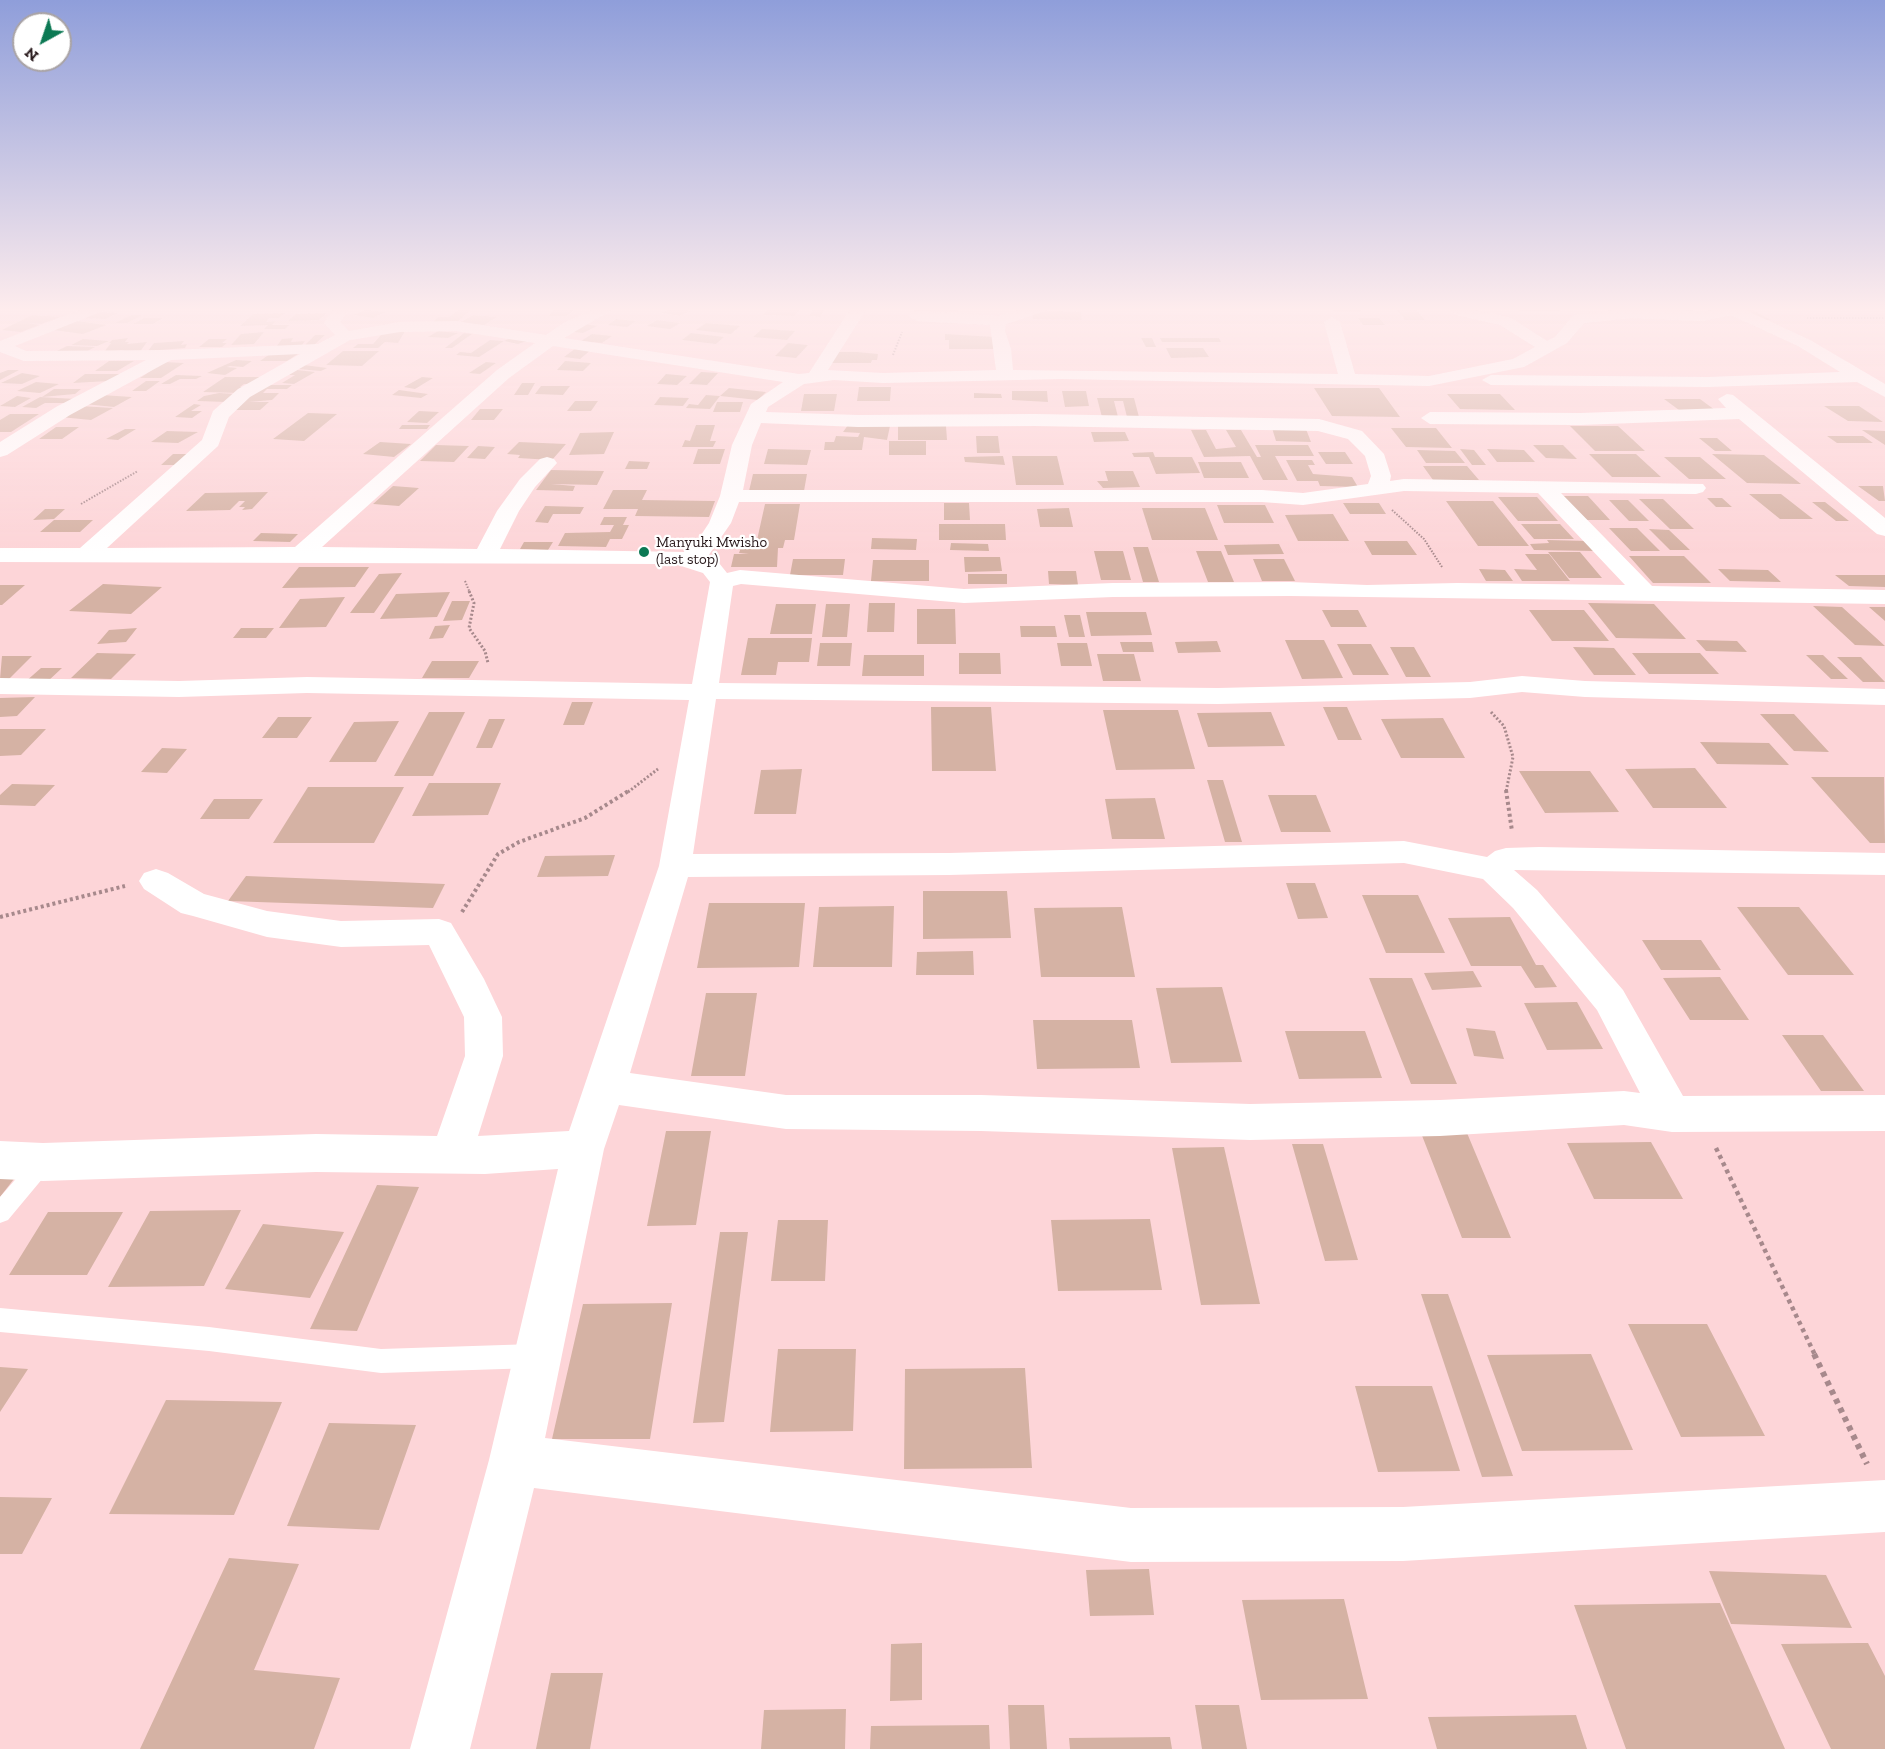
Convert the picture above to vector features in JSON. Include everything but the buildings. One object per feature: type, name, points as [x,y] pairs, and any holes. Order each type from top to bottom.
[{"type":"street","points":[[0,451],[63,411],[104,390]]},
{"type":"street","points":[[83,557],[211,442],[220,415],[250,390]]},
{"type":"street","points":[[301,554],[485,390]]},
{"type":"street","points":[[690,561],[714,535],[731,496],[742,445],[760,404],[783,390]]},
{"type":"street","points":[[1231,390],[1246,424]]},
{"type":"street","points":[[1717,390],[1885,529]]},
{"type":"street","points":[[1430,418],[1580,419],[1656,414],[1743,413]]},
{"type":"street","points":[[754,417],[858,421],[1035,420],[1319,425],[1355,435],[1374,454],[1381,476],[1377,487]]},
{"type":"street","points":[[475,568],[514,501],[527,483],[547,463]]},
{"type":"street","points":[[731,496],[1238,496],[1303,499],[1370,490],[1377,487],[1696,488]]},
{"type":"street","points":[[1545,488],[1644,592]]},
{"type":"street","points":[[6,560],[301,554],[475,568],[659,557],[690,561],[711,568],[722,582],[675,866],[606,1086],[583,1149],[515,1460],[440,1749]]},
{"type":"street","points":[[722,582],[740,577],[964,596],[1113,590],[1457,590],[1885,597]]},
{"type":"street","points":[[0,686],[179,689],[307,685],[667,693],[705,691],[1218,696],[1470,690],[1487,686],[1522,684],[1585,689],[1885,697]]},
{"type":"street","points":[[675,866],[949,864],[1404,852],[1496,867],[1610,1000],[1685,1113]]},
{"type":"street","points":[[1496,867],[1506,859],[1539,858],[1885,864]]},
{"type":"street","points":[[156,881],[193,904],[267,924],[341,934],[439,932],[471,989],[483,1017],[484,1056],[451,1154]]},
{"type":"street","points":[[606,1086],[786,1112],[981,1113],[1250,1122],[1440,1118],[1624,1108],[1685,1113],[1885,1113]]},
{"type":"street","points":[[0,1160],[43,1162],[316,1153],[451,1154],[583,1149]]},
{"type":"street","points":[[515,1460],[1131,1535],[1402,1534],[1877,1488]]},
{"type":"lane","points":[[0,1213],[43,1162]]},
{"type":"lane","points":[[0,1320],[209,1339],[381,1361],[538,1356]]},
{"type":"path","points":[[1377,487],[1391,509],[1427,542],[1457,590]]},
{"type":"path","points":[[475,568],[474,603],[469,628],[485,651],[490,688]]},
{"type":"path","points":[[1470,690],[1504,726],[1513,757],[1507,777],[1506,798],[1513,838],[1496,867]]},
{"type":"path","points":[[439,932],[464,910],[498,854],[519,842],[585,818],[613,803],[657,769],[659,763]]},
{"type":"path","points":[[0,917],[133,884],[156,881]]},
{"type":"path","points":[[1685,1113],[1877,1488]]},
{"type":"place","name":"Manyuki Mwisho (last stop)","points":[[644,552]]}]
